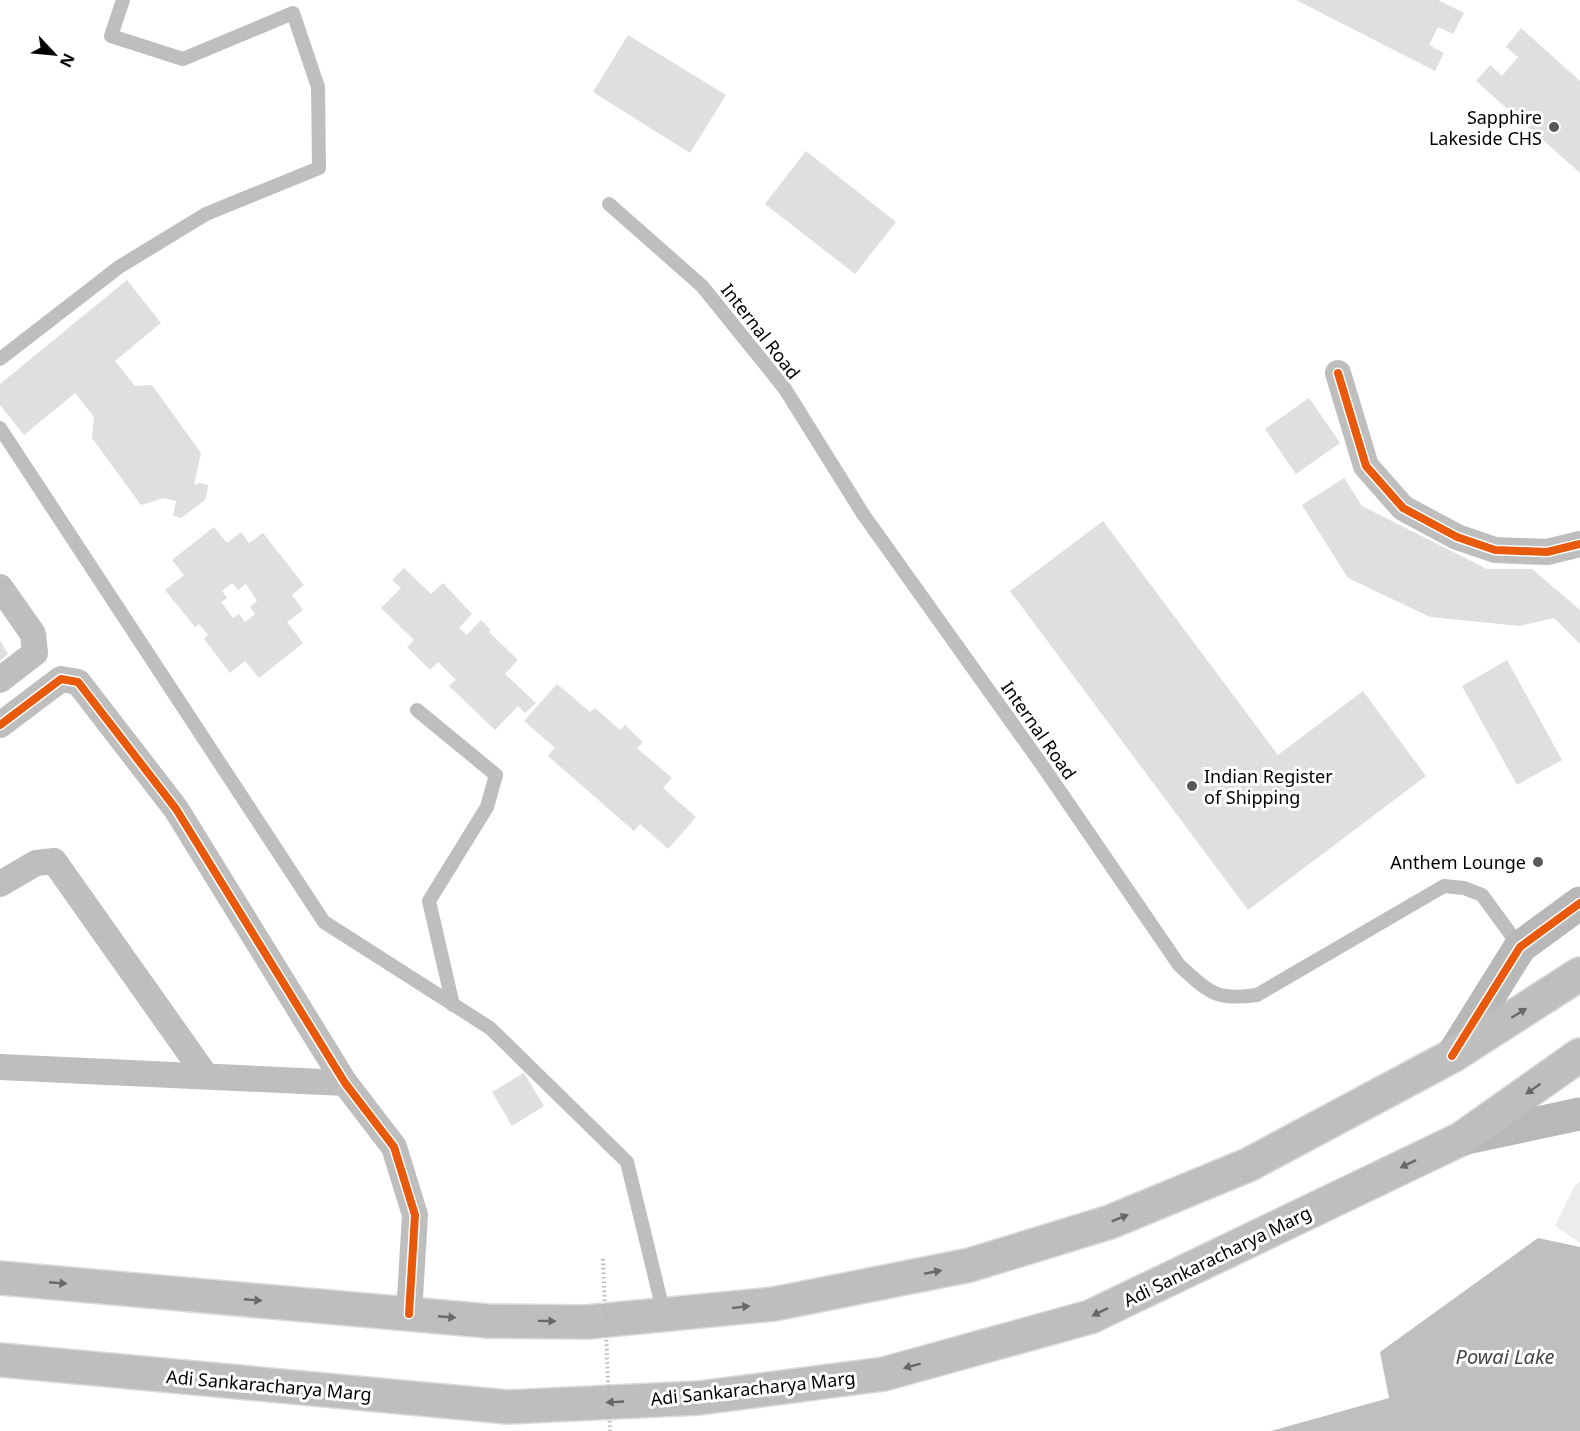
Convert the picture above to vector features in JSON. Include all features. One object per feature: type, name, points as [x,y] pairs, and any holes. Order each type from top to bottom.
[{"type":"main road","points":[[0,1278],[488,1321],[587,1322],[774,1304],[970,1265],[1110,1222],[1248,1165],[1452,1056],[1580,974]]},
{"type":"main road","name":"Adi Sankaracharya Marg","points":[[0,1360],[508,1407],[699,1398],[884,1374],[1090,1317],[1461,1139],[1580,1055]]},
{"type":"street","points":[[1338,373],[1366,466],[1403,508],[1457,537],[1496,550],[1547,552],[1580,544]]},
{"type":"street","points":[[0,587],[33,634],[35,653],[0,680]]},
{"type":"street","points":[[0,725],[61,679],[78,682],[176,809],[345,1083],[394,1147],[415,1215],[409,1314]]},
{"type":"street","points":[[0,884],[36,863],[54,861],[206,1076]]},
{"type":"street","points":[[1452,1056],[1520,947],[1580,903]]},
{"type":"street","points":[[0,1067],[345,1083]]},
{"type":"street","points":[[1461,1139],[1580,1114]]},
{"type":"lane","points":[[0,359],[119,267],[206,214],[320,168],[318,87],[293,13],[183,59],[111,36],[123,0]]},
{"type":"lane","name":"Internal Road","points":[[609,204],[702,286],[784,389],[863,514],[1042,765],[1179,965],[1204,988],[1229,999],[1257,995],[1444,886],[1464,888],[1482,895],[1520,947]]},
{"type":"lane","points":[[0,428],[324,922],[490,1028],[627,1162],[664,1314]]},
{"type":"lane","points":[[417,710],[496,774],[487,807],[429,901],[453,1005]]},
{"type":"path","points":[[603,1259],[610,1431]]},
{"type":"shaded area","points":[[1580,1182],[1580,1243],[1555,1226],[1575,1185]]},
{"type":"water","name":"Powai Lake","points":[[1538,1238],[1580,1247],[1580,1431],[1271,1431],[1389,1398],[1380,1352]]},
{"type":"building","name":"Sapphire Lakeside CHS","points":[[1296,0],[1438,0],[1464,13],[1453,34],[1438,27],[1429,45],[1444,53],[1435,71]]},
{"type":"building","name":"Sapphire Lakeside CHS","points":[[1521,28],[1580,81],[1580,173],[1476,81],[1490,65],[1502,76],[1518,57],[1506,47]]},
{"type":"building","points":[[628,35],[726,95],[690,153],[593,92]]},
{"type":"building","points":[[806,151],[896,222],[855,274],[765,204]]},
{"type":"building","points":[[127,280],[161,323],[115,361],[135,386],[152,385],[201,453],[194,485],[200,483],[208,485],[205,500],[181,518],[173,516],[176,501],[164,498],[141,505],[92,438],[94,417],[75,393],[24,435],[0,405],[0,384]]},
{"type":"building","points":[[1309,398],[1340,443],[1296,474],[1265,429]]},
{"type":"building","points":[[1344,478],[1362,506],[1487,569],[1532,569],[1580,610],[1580,644],[1554,618],[1520,626],[1430,617],[1348,578],[1302,505]]},
{"type":"building","points":[[1103,521],[1278,755],[1363,691],[1426,776],[1248,910],[1010,591]]},
{"type":"building","points":[[214,527],[227,543],[241,532],[249,543],[263,533],[304,585],[292,595],[303,610],[287,622],[303,643],[259,678],[245,661],[230,673],[204,639],[208,635],[199,624],[195,627],[165,590],[184,575],[172,560]],"holes":[[[232,583],[238,590],[246,584],[257,601],[250,607],[255,614],[245,622],[239,614],[233,618],[221,602],[227,598],[222,591]]]},
{"type":"building","points":[[404,568],[431,594],[443,583],[472,614],[459,628],[467,635],[481,620],[491,630],[489,632],[518,660],[505,674],[536,703],[525,713],[518,706],[495,730],[449,686],[456,680],[438,662],[430,670],[407,647],[414,640],[381,608],[401,588],[392,580]]},
{"type":"building","points":[[0,640],[8,654],[0,661]]},
{"type":"building","points":[[1507,660],[1562,760],[1517,785],[1462,686]]},
{"type":"building","points":[[557,684],[590,712],[595,708],[620,730],[625,725],[643,742],[637,748],[672,778],[663,788],[696,817],[668,849],[640,824],[634,831],[548,756],[555,748],[524,721]]},
{"type":"building","points":[[524,1073],[544,1106],[512,1126],[492,1092]]},
{"type":"cycle path","points":[[1338,373],[1366,466],[1403,508],[1457,537],[1495,550],[1547,552],[1580,544]]},
{"type":"cycle path","points":[[0,725],[61,679],[78,682],[176,809],[345,1083],[394,1147],[415,1215],[409,1314]]},
{"type":"cycle path","points":[[1452,1056],[1520,947],[1580,903]]},
{"type":"place","name":"Sapphire Lakeside CHS","points":[[1554,127]]},
{"type":"place","name":"Indian Register of Shipping","points":[[1192,786]]},
{"type":"place","name":"Anthem Lounge","points":[[1538,862]]}]
